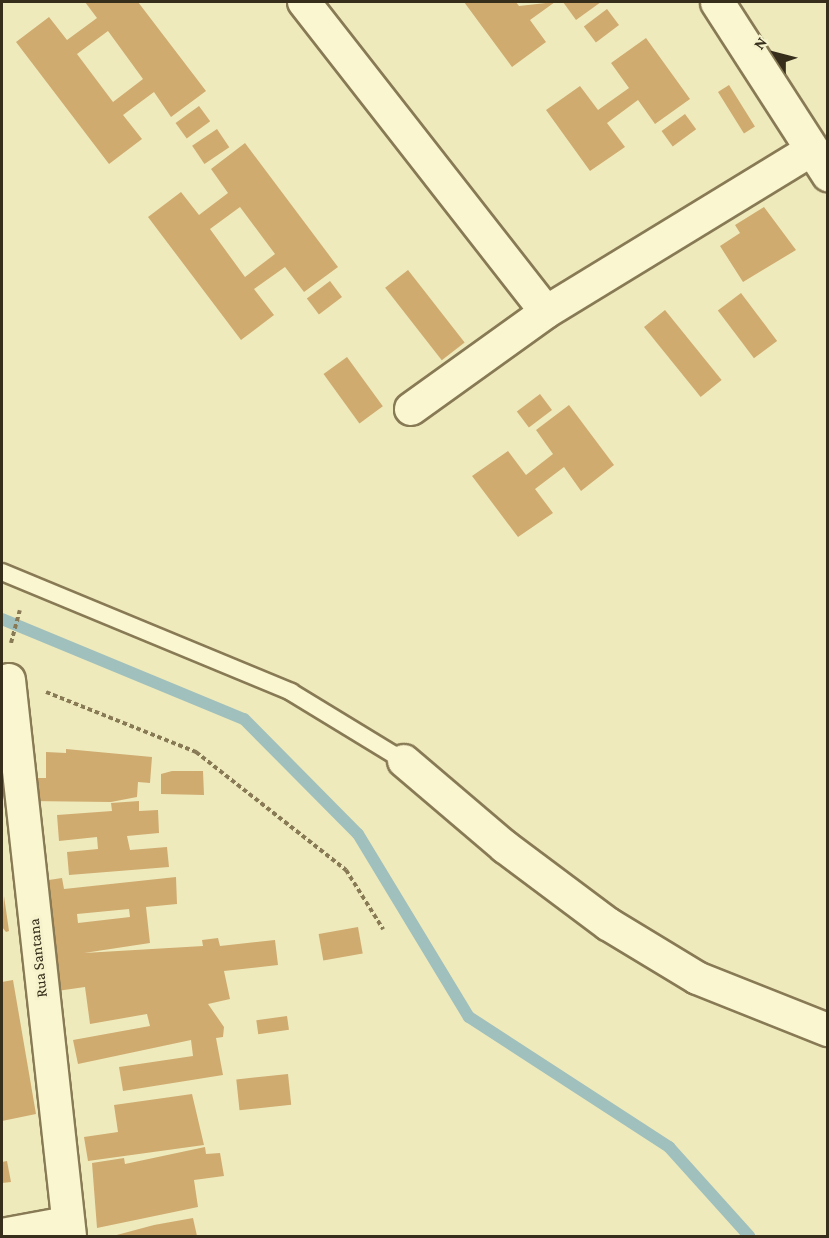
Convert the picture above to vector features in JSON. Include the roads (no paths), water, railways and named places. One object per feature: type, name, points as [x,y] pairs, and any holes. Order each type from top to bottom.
[{"type":"street","points":[[304,2],[546,312]]},
{"type":"street","points":[[411,409],[546,312],[819,162],[717,2]]},
{"type":"street","name":"Rua Santana","points":[[9,680],[9,758],[69,1230]]},
{"type":"street","points":[[404,761],[608,924],[697,978],[828,1030]]},
{"type":"street","points":[[2,1235],[69,1230]]},
{"type":"lane","points":[[2,572],[291,692],[404,761]]},
{"type":"waterway","points":[[2,619],[244,719],[358,834],[469,1017],[669,1147],[749,1236]]}]
